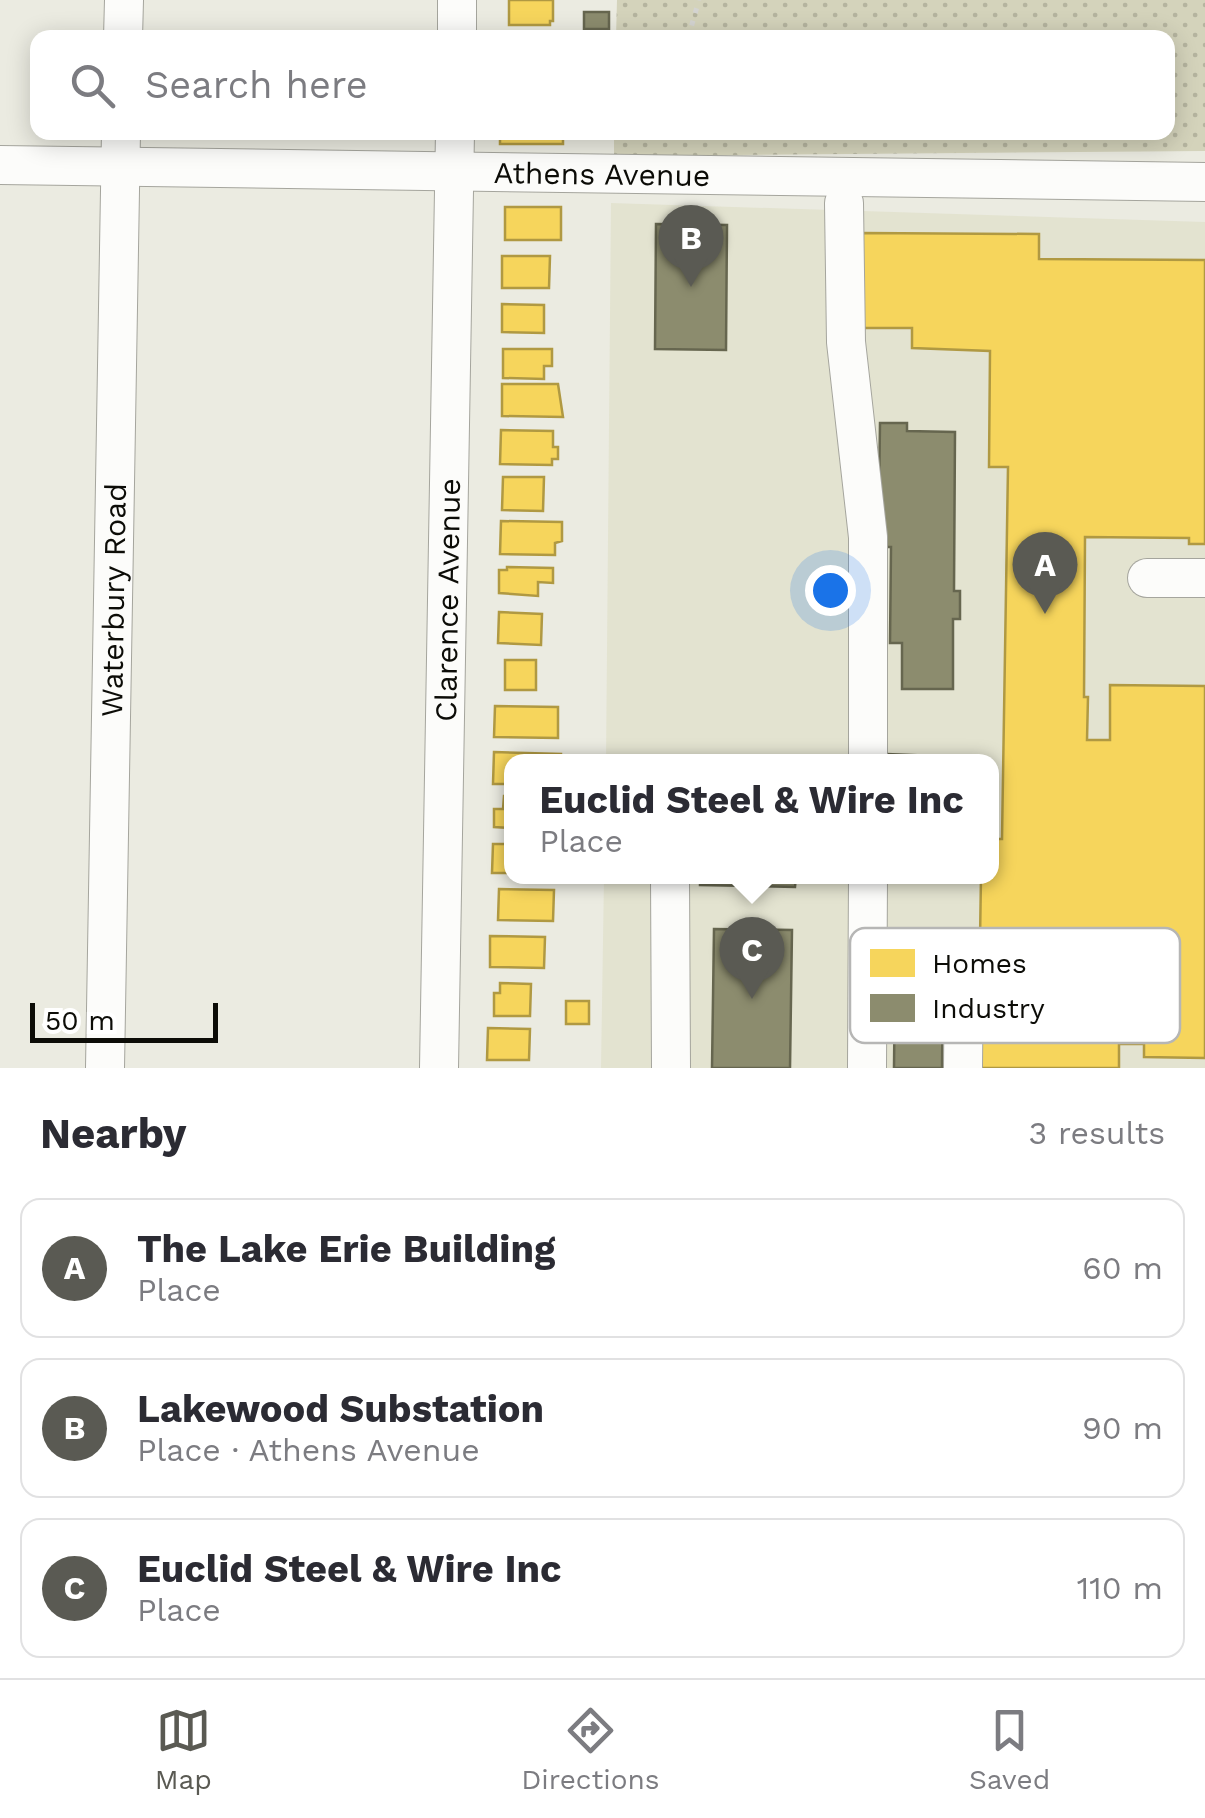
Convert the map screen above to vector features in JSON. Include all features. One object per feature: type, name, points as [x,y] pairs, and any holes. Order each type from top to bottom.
[{"type":"street","points":[[123,30],[124,0]]},
{"type":"street","points":[[456,30],[457,0]]},
{"type":"street","name":"Clarence Avenue","points":[[439,1068],[455,140]]},
{"type":"street","name":"Athens Avenue","points":[[0,164],[121,149],[454,171],[1205,182]]},
{"type":"street","name":"Waterbury Road","points":[[105,1068],[121,149]]},
{"type":"street","points":[[844,203],[846,342],[868,536],[868,754]]},
{"type":"street","points":[[1146,578],[1205,578]]},
{"type":"street","points":[[670,884],[671,1068]]},
{"type":"street","points":[[868,884],[868,928]]},
{"type":"street","points":[[867,1043],[867,1068]]},
{"type":"street","points":[[963,1043],[963,1068]]},
{"type":"path","points":[[690,30],[699,0]]},
{"type":"shaded area","points":[[617,0],[1205,0],[1205,151],[618,156],[614,155],[614,140],[1175,140],[1175,30],[616,30]]},
{"type":"shaded area","points":[[611,203],[1205,222],[1205,1068],[601,1068],[604,884],[999,884],[999,754],[606,754]]},
{"type":"building: Homes","points":[[509,0],[553,0],[553,21],[550,25],[509,25]]},
{"type":"building: Homes","points":[[500,140],[563,140],[563,144],[500,144]]},
{"type":"building: Homes","points":[[505,207],[561,207],[561,240],[505,240]]},
{"type":"building: Homes","points":[[862,233],[1039,234],[1039,259],[1205,260],[1205,544],[1189,544],[1189,538],[1085,537],[1084,697],[1088,697],[1087,740],[1110,740],[1110,685],[1205,686],[1205,1058],[1144,1057],[1144,1044],[1119,1044],[1119,1068],[978,1068],[978,1043],[1180,1043],[1180,928],[980,928],[981,884],[999,884],[1002,839],[1008,467],[989,467],[990,351],[912,348],[912,328],[862,328]]},
{"type":"building: Homes","points":[[502,256],[550,256],[549,288],[502,288]]},
{"type":"building: Homes","points":[[502,304],[544,305],[544,333],[502,332]]},
{"type":"building: Homes","points":[[503,349],[552,349],[552,366],[544,366],[544,379],[503,378]]},
{"type":"building: Homes","points":[[502,384],[558,384],[563,417],[502,416]]},
{"type":"building: Homes","points":[[501,430],[553,431],[558,459],[552,459],[552,465],[500,464]]},
{"type":"building: Homes","points":[[503,477],[544,477],[543,511],[502,510]]},
{"type":"building: Homes","points":[[501,521],[562,522],[562,541],[555,543],[555,555],[500,554]]},
{"type":"building: Homes","points":[[553,568],[553,583],[538,582],[538,596],[499,593],[499,570]]},
{"type":"building: Homes","points":[[499,612],[542,614],[541,645],[498,643]]},
{"type":"building: Homes","points":[[505,660],[536,660],[536,690],[505,690]]},
{"type":"building: Homes","points":[[495,706],[558,707],[558,738],[494,737]]},
{"type":"building: Homes","points":[[494,752],[561,754],[504,754],[504,784],[493,784]]},
{"type":"building: Homes","points":[[504,796],[504,828],[494,827],[494,809],[503,809]]},
{"type":"building: Homes","points":[[493,844],[504,844],[504,873],[492,873]]},
{"type":"building: Homes","points":[[499,889],[554,890],[553,921],[498,920]]},
{"type":"building: Homes","points":[[490,936],[545,937],[544,968],[490,967]]},
{"type":"building: Homes","points":[[500,983],[531,984],[530,1016],[494,1016],[494,993],[500,993]]},
{"type":"building: Homes","points":[[566,1001],[589,1001],[589,1024],[566,1024]]},
{"type":"building: Homes","points":[[488,1028],[530,1029],[529,1060],[487,1060]]},
{"type":"building: Industry","points":[[584,12],[609,12],[609,29],[584,29]]},
{"type":"building: Industry","points":[[656,224],[727,225],[726,350],[655,349]]},
{"type":"building: Industry","points":[[880,423],[907,423],[907,431],[955,432],[954,591],[960,591],[960,619],[953,619],[953,689],[902,689],[902,643],[890,643],[891,547],[885,547],[879,496]]},
{"type":"building: Industry","points":[[700,884],[795,884],[795,887]]},
{"type":"building: Industry","points":[[714,929],[792,930],[790,1068],[712,1068]]},
{"type":"building: Industry","points":[[894,1043],[942,1043],[942,1068],[894,1068]]},
{"type":"place","name":"Lakewood Substation","points":[[691,287]]},
{"type":"place","name":"The Lake Erie Building","points":[[1045,614]]},
{"type":"place","name":"Euclid Steel & Wire Inc","points":[[752,999]]}]
